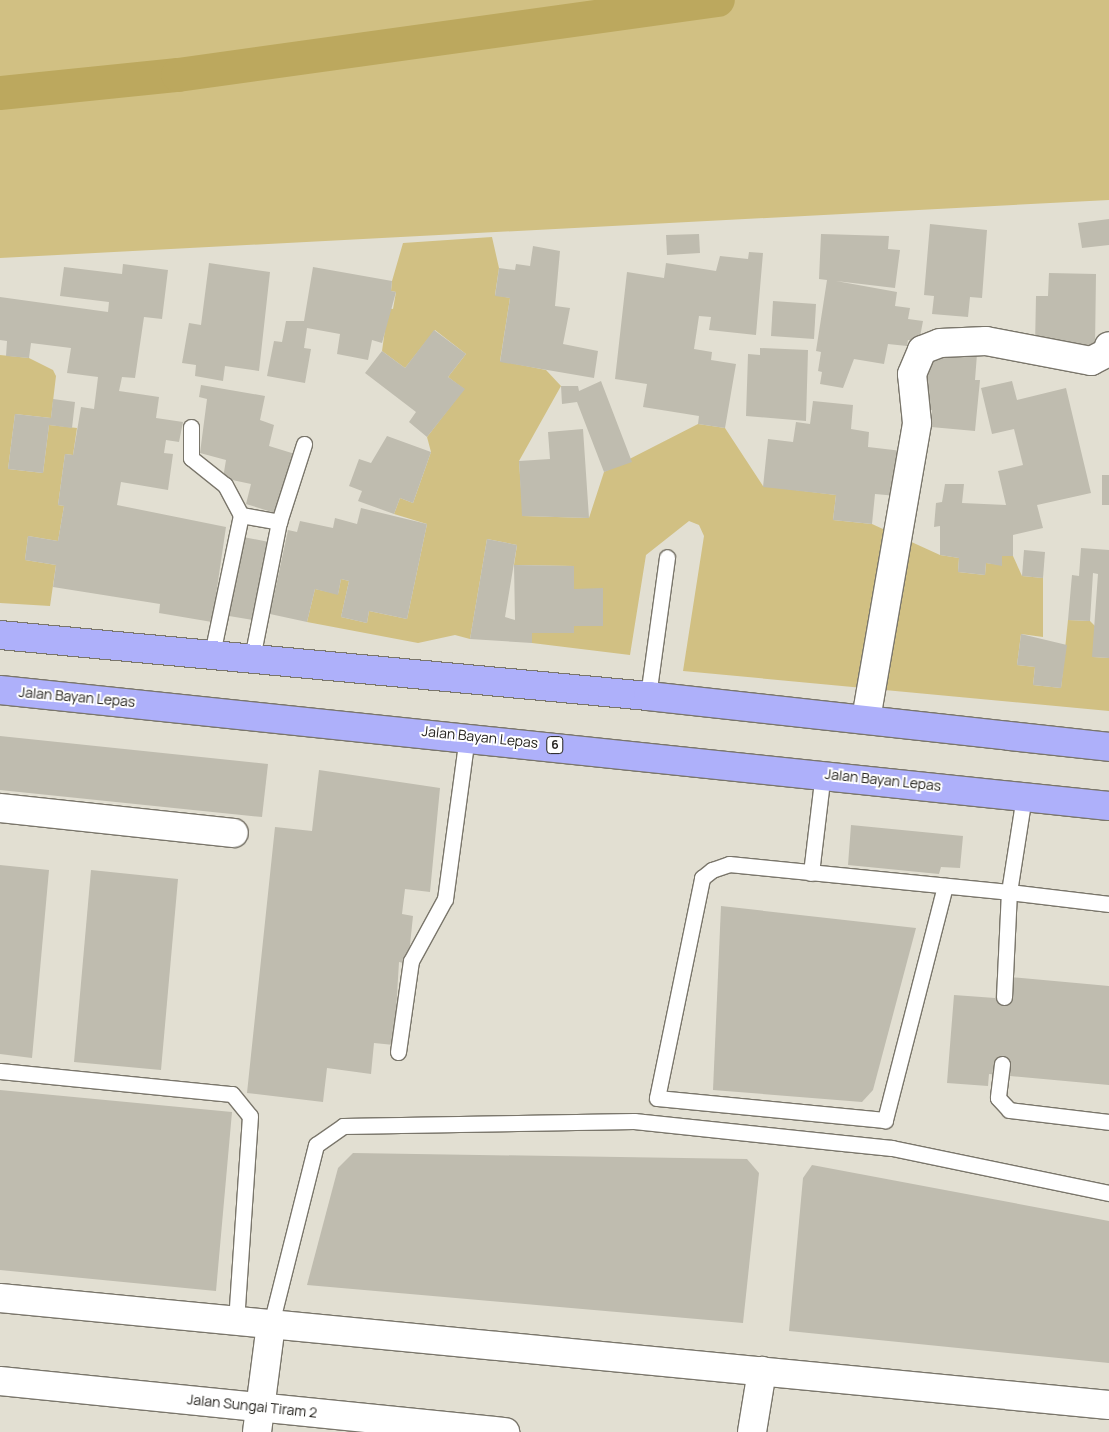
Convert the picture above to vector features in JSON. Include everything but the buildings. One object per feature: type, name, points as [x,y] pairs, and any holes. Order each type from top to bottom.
[{"type":"highway","points":[[0,635],[648,696],[1109,747]]},
{"type":"highway","name":"Jalan Bayan Lepas","points":[[0,690],[823,773],[1109,806]]},
{"type":"street","points":[[866,719],[917,423],[912,374],[922,350],[940,343],[986,342],[1091,361],[1107,353],[1109,346]]},
{"type":"street","points":[[0,808],[234,834]]},
{"type":"street","points":[[0,1298],[1109,1405]]},
{"type":"street","points":[[257,1419],[271,1324]]},
{"type":"street","points":[[752,1432],[762,1371]]},
{"type":"street","name":"Jalan Sungai Tiram 2","points":[[0,1381],[257,1419],[505,1432]]},
{"type":"lane","points":[[191,427],[191,458],[225,485],[241,515],[212,654]]},
{"type":"lane","points":[[252,658],[279,522],[304,444]]},
{"type":"lane","points":[[241,515],[279,522]]},
{"type":"lane","points":[[648,696],[667,557]]},
{"type":"lane","points":[[398,1052],[411,961],[444,899],[467,736]]},
{"type":"lane","points":[[811,872],[823,773]]},
{"type":"lane","points":[[1004,997],[1009,892],[1024,796]]},
{"type":"lane","points":[[945,886],[885,1120],[657,1098],[702,878],[729,864],[1009,892],[1109,904]]},
{"type":"lane","points":[[1002,1064],[998,1098],[1010,1110],[1109,1122]]},
{"type":"lane","points":[[0,1071],[232,1094],[250,1116],[236,1320]]},
{"type":"lane","points":[[271,1324],[316,1145],[343,1126],[634,1121],[892,1148],[1109,1193]]},
{"type":"shaded area","points":[[0,0],[1109,0],[1109,200],[0,258]]},
{"type":"shaded area","points":[[492,237],[499,268],[495,295],[510,298],[500,361],[546,370],[561,386],[519,461],[523,516],[589,518],[604,472],[698,424],[725,428],[763,486],[836,495],[833,520],[872,524],[940,555],[959,558],[958,572],[985,575],[986,563],[1002,565],[1002,556],[1013,556],[1022,576],[1043,578],[1043,637],[1021,634],[1017,665],[1035,667],[1033,685],[1061,688],[1068,620],[1090,621],[1095,626],[1093,657],[1109,658],[1109,711],[683,671],[704,536],[699,525],[689,521],[646,555],[630,655],[532,643],[532,633],[574,633],[574,626],[603,626],[603,589],[574,589],[574,566],[514,565],[517,545],[487,539],[470,639],[455,635],[418,643],[307,622],[315,589],[338,594],[341,579],[349,581],[341,617],[367,623],[369,611],[407,619],[427,524],[394,514],[400,498],[413,503],[431,452],[427,437],[464,389],[448,377],[466,354],[435,330],[405,368],[382,351],[388,308],[393,309],[396,292],[391,291],[392,281],[403,243]]},
{"type":"shaded area","points":[[0,355],[29,358],[53,370],[56,376],[51,418],[15,414],[8,469],[43,473],[49,425],[77,428],[73,455],[65,454],[58,505],[64,506],[58,541],[28,536],[25,560],[56,565],[50,606],[0,603]]},
{"type":"waterway","points":[[0,93],[178,75],[718,0]]}]
